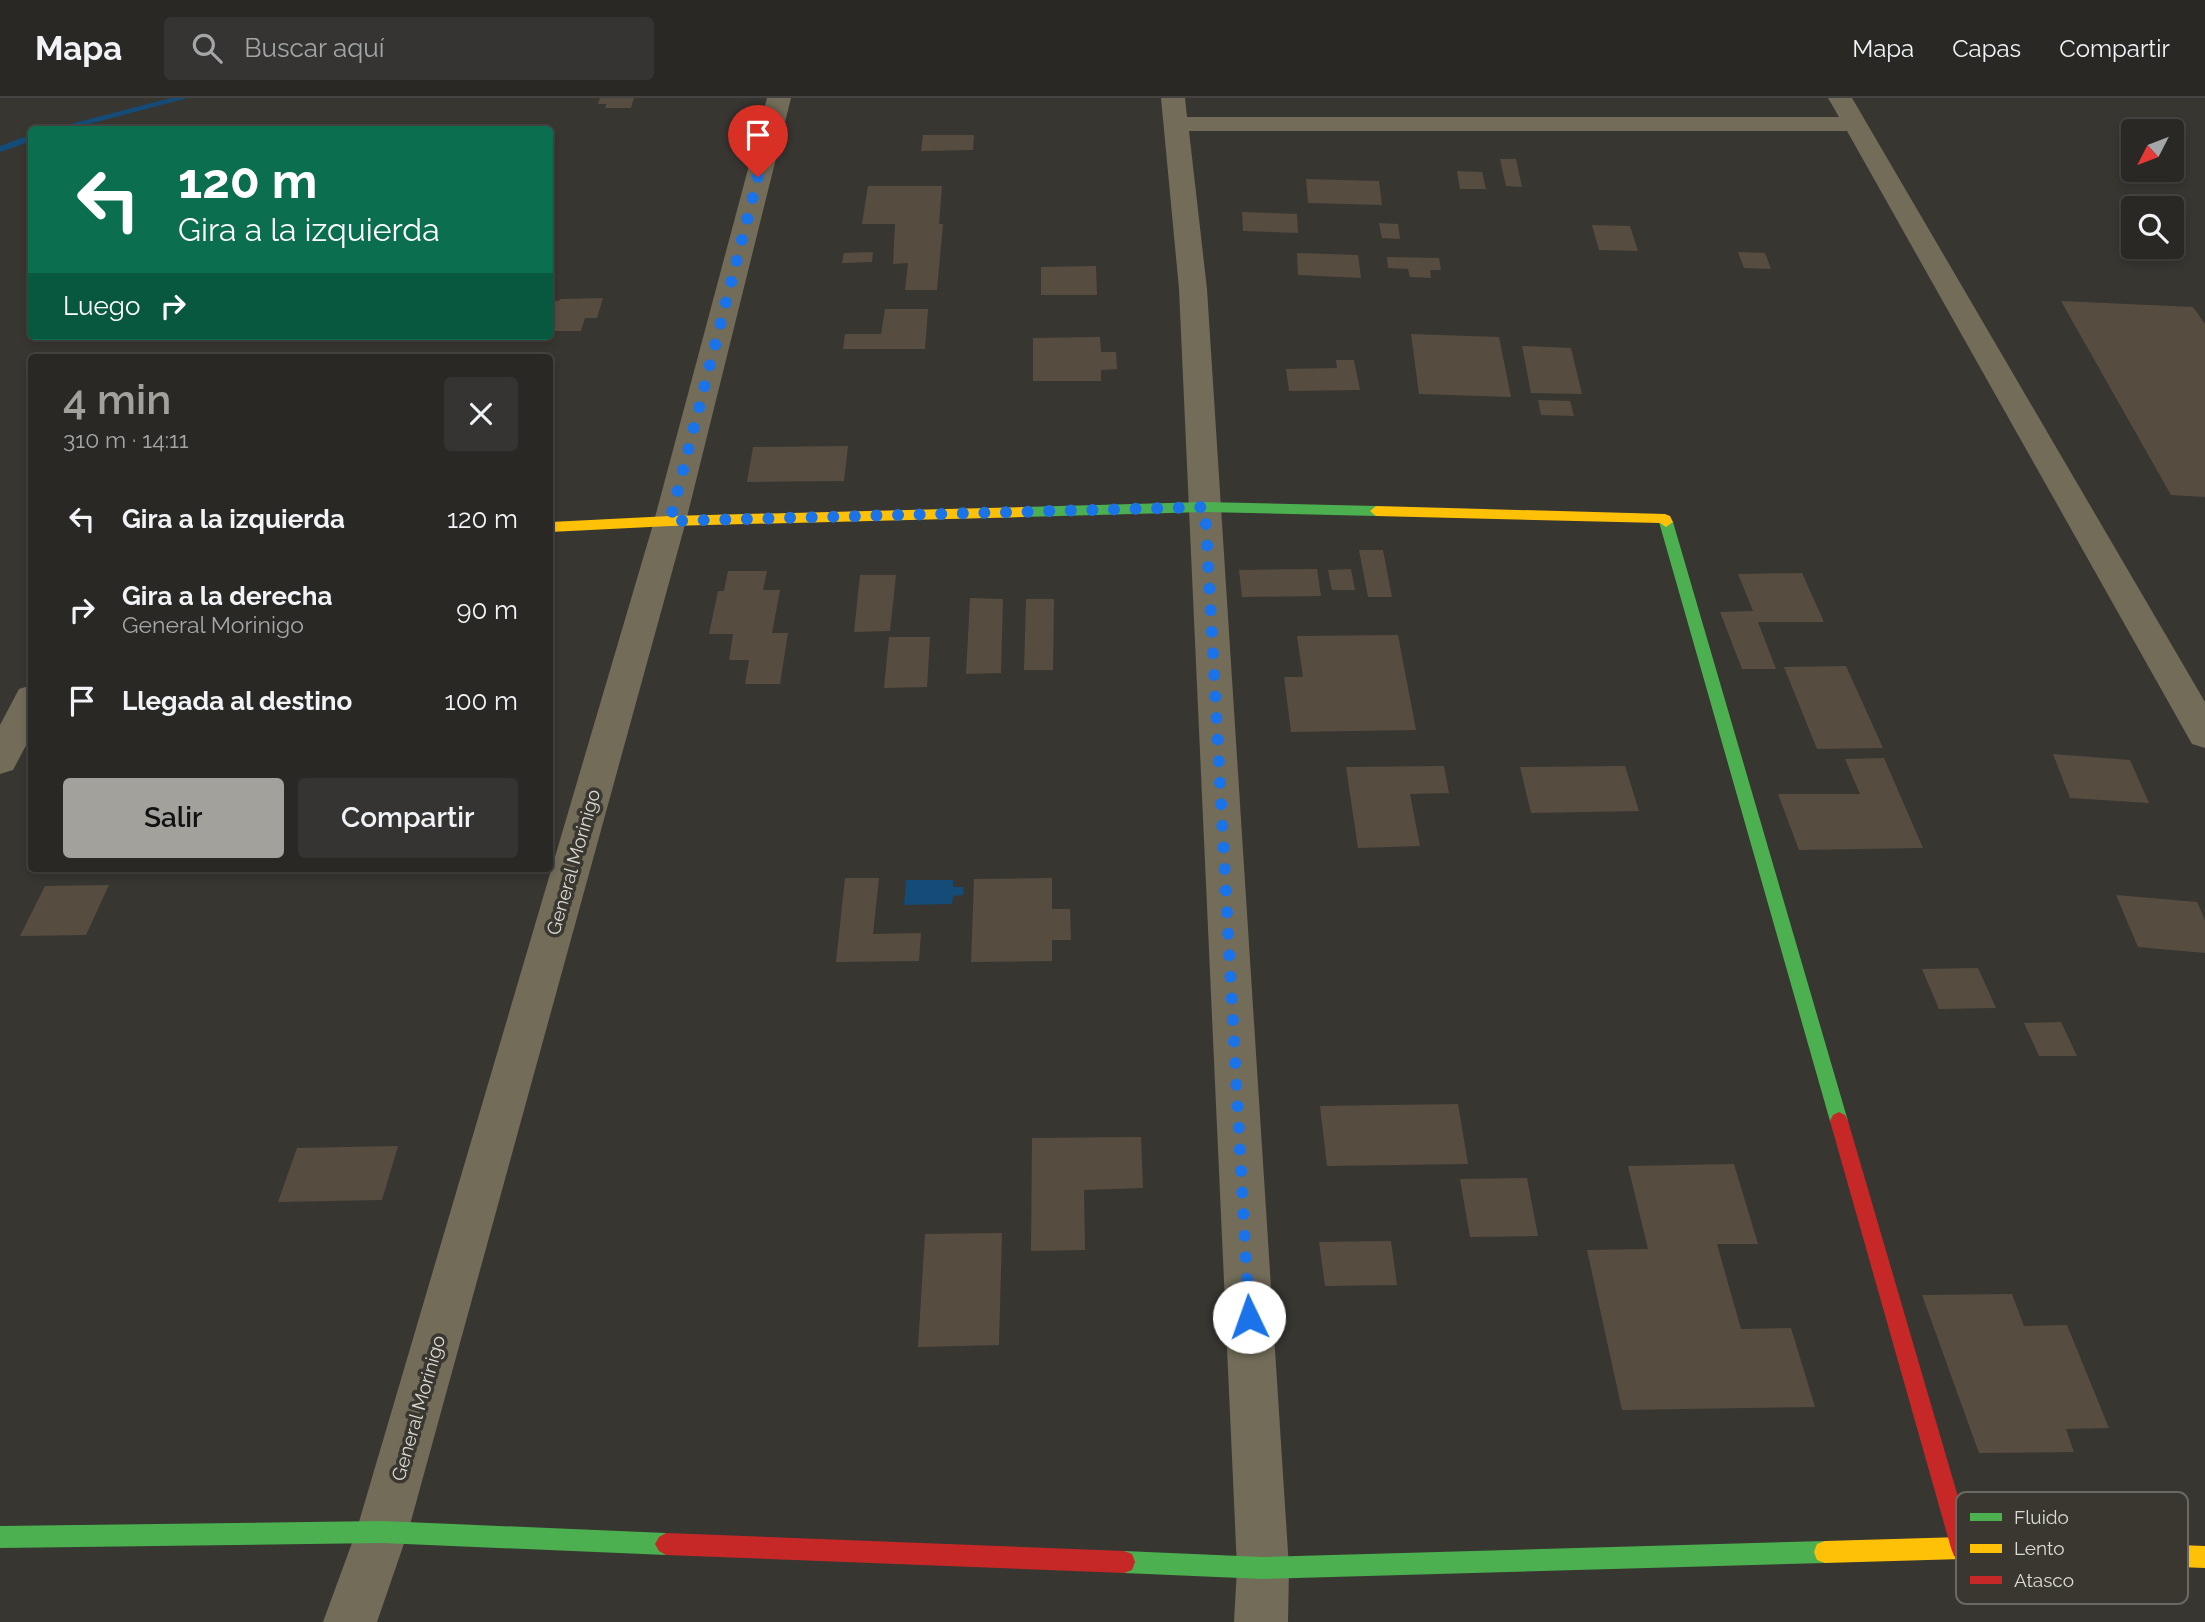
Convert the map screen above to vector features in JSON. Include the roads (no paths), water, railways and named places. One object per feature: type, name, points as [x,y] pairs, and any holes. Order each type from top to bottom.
[{"type":"street","name":"General Morinigo","points":[[350,1622],[382,1532],[670,521],[779,98]]},
{"type":"street","points":[[1840,98],[2205,734]]},
{"type":"street","points":[[1261,1622],[1263,1568],[1194,289],[1175,111],[1856,124]]},
{"type":"street","points":[[553,527],[670,521],[1205,507],[1665,519],[1956,1527]]},
{"type":"street","points":[[0,760],[28,707]]},
{"type":"street","points":[[0,1537],[382,1532],[1263,1568],[1956,1548]]},
{"type":"water","points":[[906,880],[953,880],[953,887],[964,887],[963,895],[953,896],[952,904],[904,905]]},
{"type":"waterway","points":[[68,126],[183,98]]},
{"type":"waterway","points":[[0,149],[28,138]]}]
